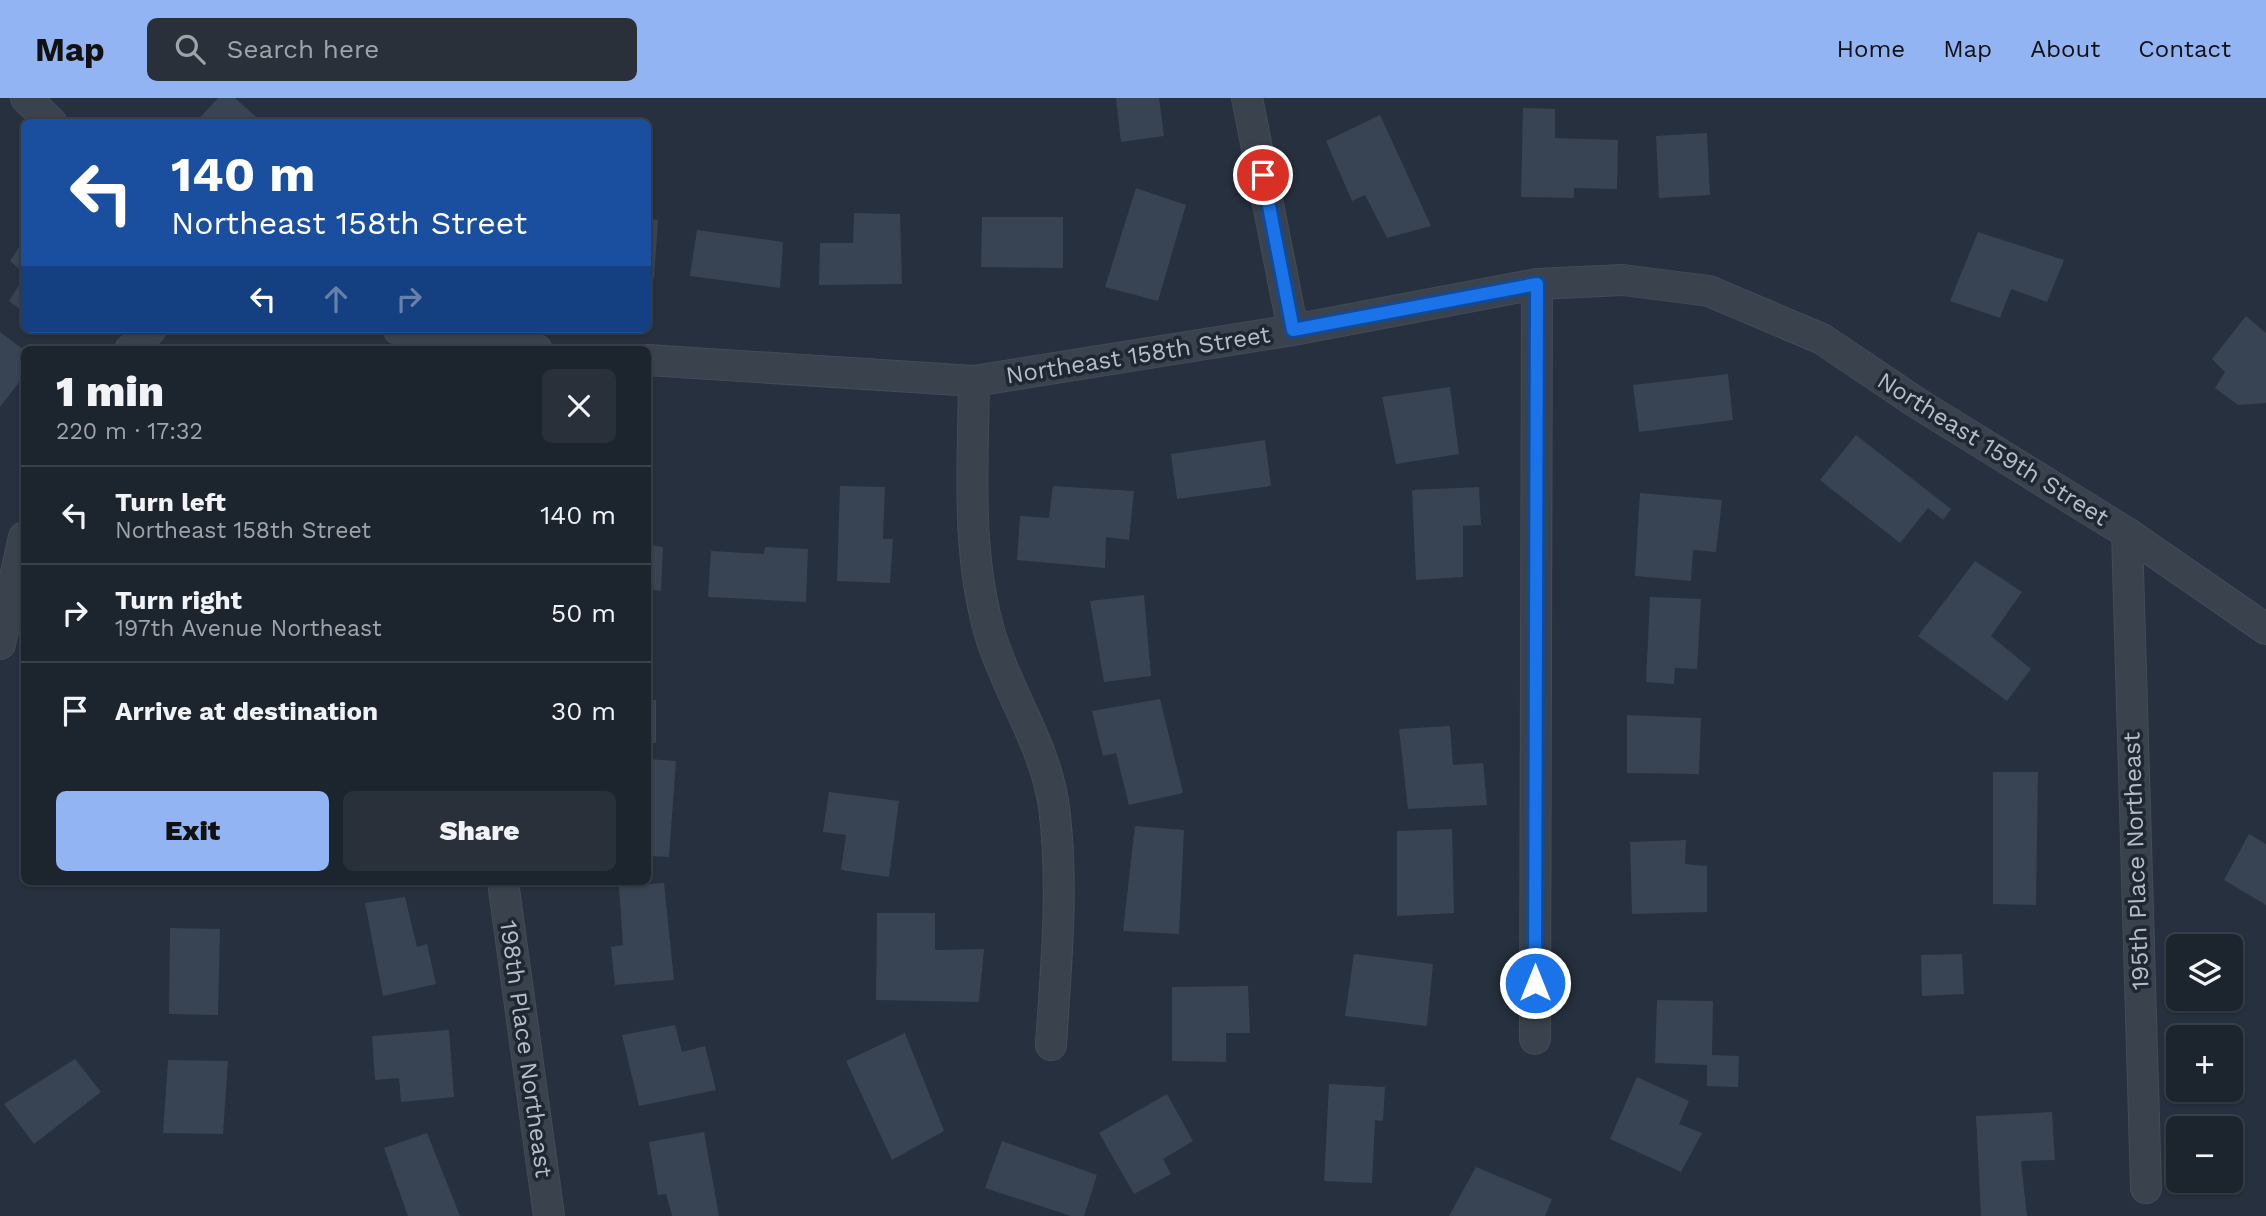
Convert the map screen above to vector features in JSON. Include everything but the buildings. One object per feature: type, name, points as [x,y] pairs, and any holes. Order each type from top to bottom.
[{"type":"street","points":[[26,98],[48,119]]},
{"type":"street","points":[[1247,98],[1293,330]]},
{"type":"street","name":"Northeast 158th Street","points":[[651,359],[974,381],[1293,330],[1537,284],[1623,280],[1709,291]]},
{"type":"street","points":[[1535,1039],[1537,284]]},
{"type":"street","name":"Northeast 159th Street","points":[[1709,291],[1822,339],[1917,403],[2127,533],[2266,629]]},
{"type":"street","points":[[134,346],[147,333]]},
{"type":"street","points":[[423,333],[503,346]]},
{"type":"street","points":[[974,381],[972,546],[982,604],[1003,668],[1037,739],[1054,807],[1059,911],[1051,1045]]},
{"type":"street","name":"195th Place Northeast","points":[[2127,533],[2146,1188]]},
{"type":"street","points":[[0,644],[21,550]]},
{"type":"street","name":"198th Place Northeast","points":[[503,885],[549,1216]]},
{"type":"route","points":[[1263,175],[1293,330],[1537,284],[1535,983]]}]
